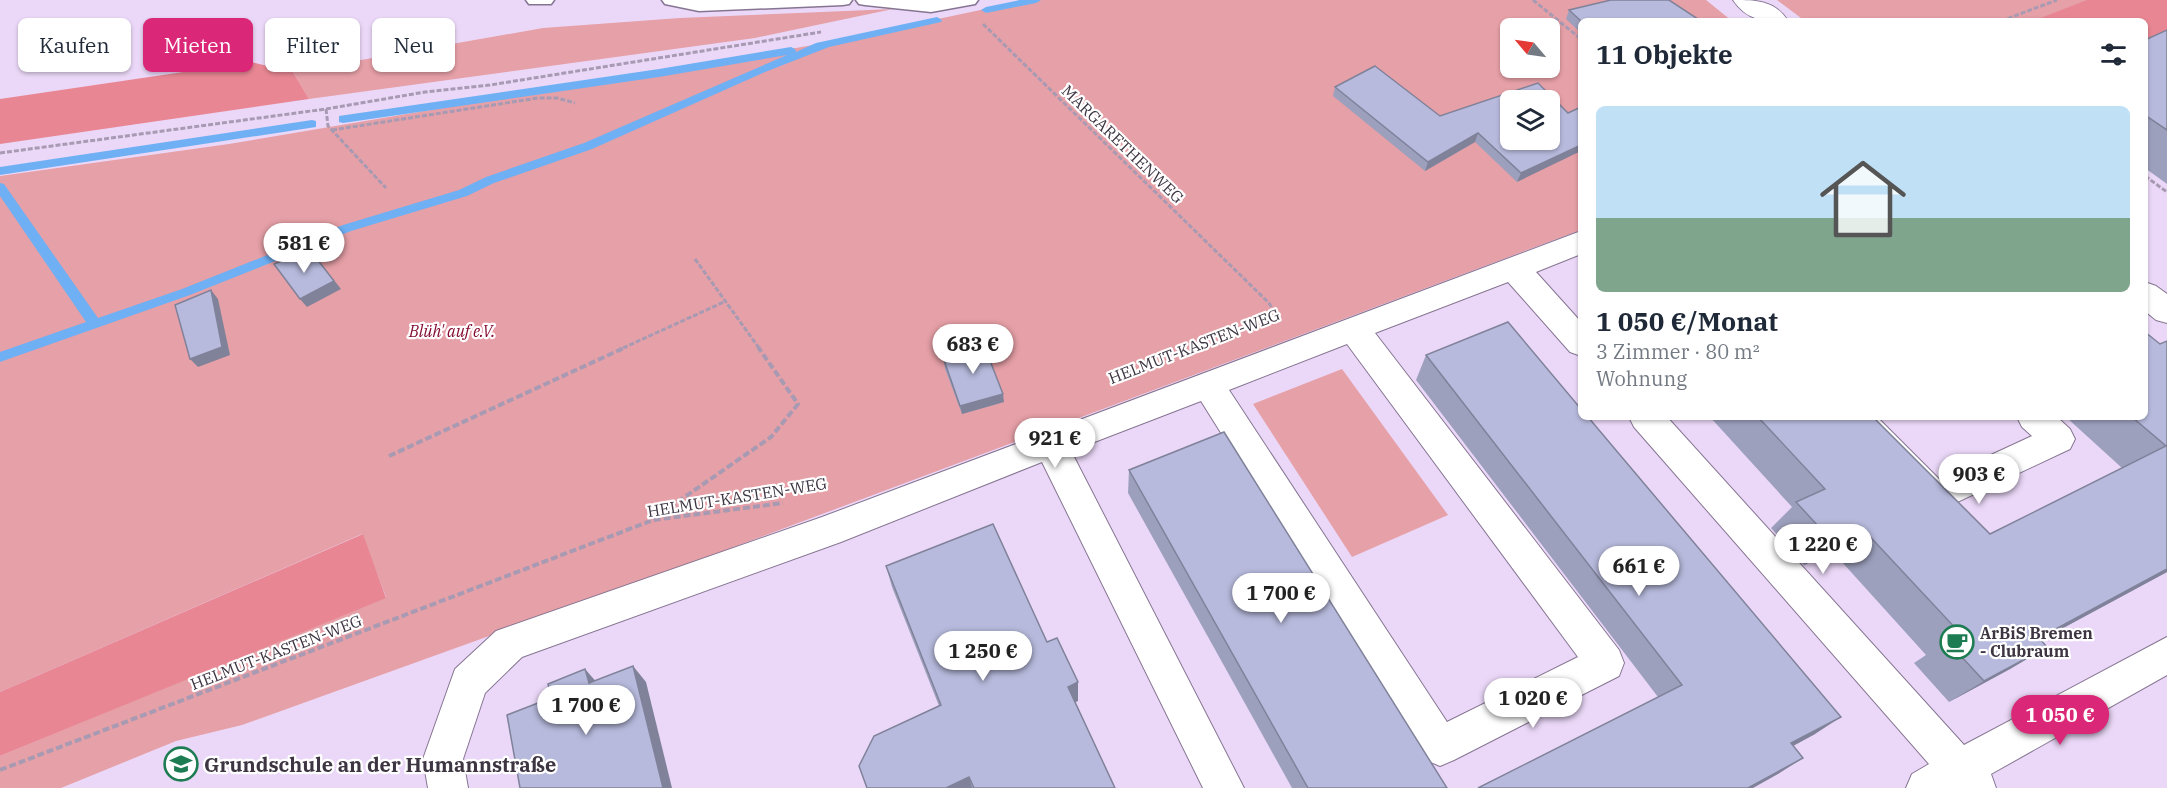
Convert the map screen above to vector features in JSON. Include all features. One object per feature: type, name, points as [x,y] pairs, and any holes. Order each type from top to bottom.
[{"type":"street","points":[[1746,0],[1771,18]]},
{"type":"street","points":[[448,788],[443,759],[469,682],[509,644],[828,531],[1578,243]]},
{"type":"street","points":[[1514,267],[1578,340]]},
{"type":"street","points":[[2148,296],[2167,311]]},
{"type":"street","points":[[1208,384],[1440,746],[1605,663],[1354,328]]},
{"type":"street","points":[[1649,420],[1953,782],[2167,655]]},
{"type":"street","points":[[1858,420],[1934,498],[2058,439],[2037,420]]},
{"type":"street","points":[[1050,444],[1224,788]]},
{"type":"lane","points":[[535,0],[545,0]]},
{"type":"lane","points":[[671,0],[699,6],[843,0]]},
{"type":"lane","points":[[865,0],[931,7],[965,1]]},
{"type":"path","points":[[1533,0],[1578,37]]},
{"type":"path","points":[[2009,18],[2057,0]]},
{"type":"path","name":"MARGARETHENWEG","points":[[965,1],[1269,303],[1282,325]]},
{"type":"path","points":[[0,153],[326,109],[823,32]]},
{"type":"path","points":[[332,130],[538,98],[557,98],[575,103]]},
{"type":"path","points":[[326,109],[328,126],[386,188]]},
{"type":"path","points":[[2148,178],[2167,192]]},
{"type":"path","points":[[653,520],[771,437],[798,404],[695,259]]},
{"type":"path","points":[[389,456],[724,302]]},
{"type":"path","name":"HELMUT-KASTEN-WEG","points":[[0,770],[653,520],[792,501]]},
{"type":"green space","name":"Blüh' auf e.V.","points":[[1028,0],[1706,0],[1728,18],[1578,18],[1578,231],[686,565],[242,725],[176,741],[61,788],[0,788],[0,756],[386,597],[362,534],[0,692],[0,176],[229,144],[825,43]]},
{"type":"green space","points":[[1777,0],[2167,0],[2148,18],[1801,18]]},
{"type":"green space","points":[[893,9],[755,38],[309,99],[293,72],[360,72],[360,60],[372,58],[372,72],[455,72],[455,43],[543,28],[680,18]]},
{"type":"green space","points":[[1342,369],[1448,515],[1352,557],[1253,404]]},
{"type":"shaded area","points":[[2087,0],[2167,0],[2167,34],[2148,40],[2148,18],[2041,18]]},
{"type":"shaded area","points":[[253,62],[265,65],[265,72],[293,72],[309,99],[0,144],[0,99],[183,72],[253,72]]},
{"type":"shaded area","points":[[363,534],[386,598],[0,756],[0,692]]},
{"type":"building","points":[[1611,0],[1669,0],[1696,18],[1578,18],[1569,10]]},
{"type":"building","points":[[2167,30],[2167,130],[2148,117],[2148,39]]},
{"type":"building","points":[[1375,66],[1440,116],[1500,96],[1500,150],[1560,150],[1560,105],[1568,113],[1578,108],[1578,146],[1521,173],[1478,133],[1428,162],[1335,87]]},
{"type":"building","points":[[1538,83],[1545,90],[1517,90]]},
{"type":"building","points":[[310,250],[334,281],[300,299],[274,264]]},
{"type":"building","points":[[211,290],[222,347],[190,359],[175,305]]},
{"type":"building","points":[[1508,322],[1578,405],[1578,420],[1591,420],[1841,717],[1791,743],[1803,758],[1748,788],[1478,788],[1682,685],[1426,355]]},
{"type":"building","points":[[2148,334],[2160,344],[2167,341],[2167,569],[2039,638],[2047,647],[1984,681],[1947,641],[1960,633],[1860,526],[1831,540],[1796,502],[1825,489],[1761,420],[1876,420],[1990,534],[2166,446],[2136,420],[2148,420]]},
{"type":"building","points":[[982,340],[1003,394],[960,406],[944,360]]},
{"type":"building","points":[[1224,432],[1447,788],[1308,788],[1129,470]]},
{"type":"building","points":[[993,524],[1047,642],[1057,638],[1078,682],[1068,687],[1115,788],[974,788],[969,777],[946,788],[867,788],[859,766],[874,736],[941,705],[886,566]]},
{"type":"building","points":[[633,666],[663,788],[520,788],[507,715],[551,698],[548,684],[585,669],[589,683]]},
{"type":"waterway","points":[[986,10],[1036,0]]},
{"type":"waterway","points":[[816,46],[937,20]]},
{"type":"waterway","points":[[95,324],[186,292],[347,228],[463,193],[490,180],[588,146],[761,69],[825,45]]},
{"type":"waterway","points":[[343,119],[659,73],[791,51]]},
{"type":"waterway","points":[[0,171],[312,124]]},
{"type":"waterway","points":[[0,187],[95,324]]},
{"type":"waterway","points":[[0,357],[95,324]]},
{"type":"place","name":"ArBiS Bremen - Clubraum","points":[[1957,642]]},
{"type":"place","name":"Grundschule an der Humannstraße","points":[[181,764]]}]
